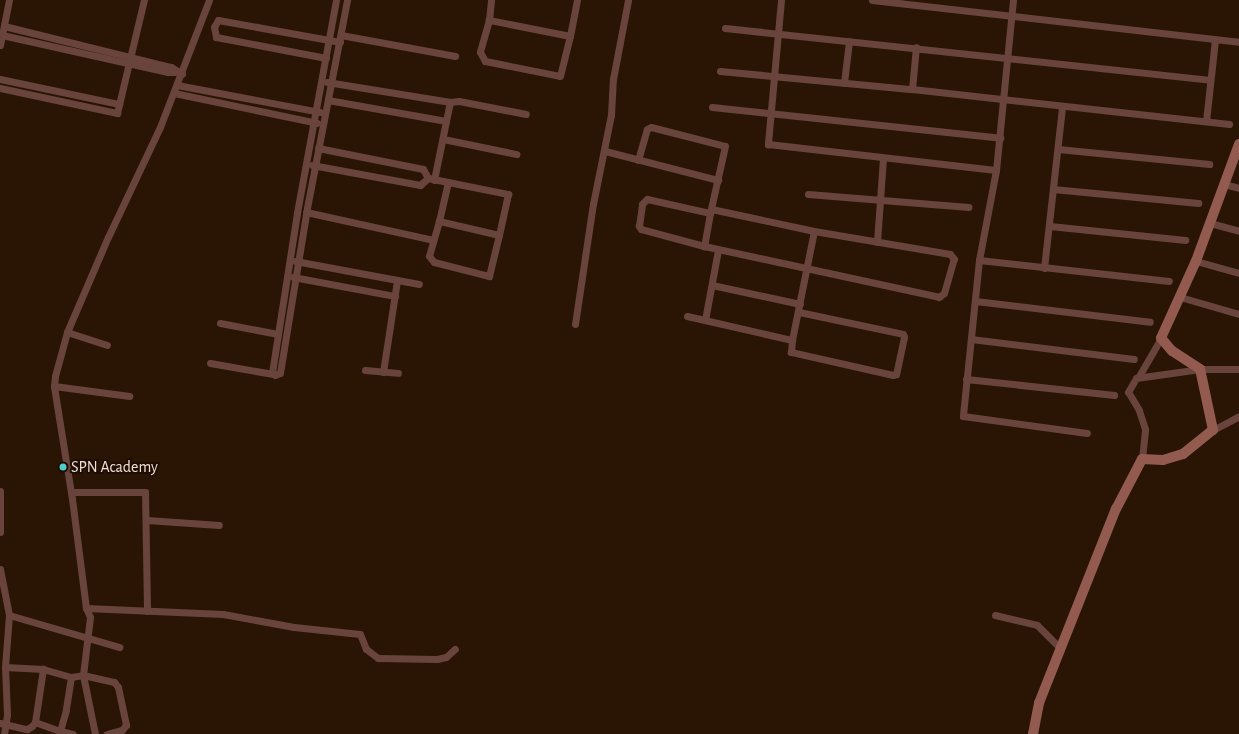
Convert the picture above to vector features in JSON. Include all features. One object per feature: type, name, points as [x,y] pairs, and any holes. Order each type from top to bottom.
[{"type":"street","points":[[0,45],[9,0]]},
{"type":"street","points":[[0,88],[117,113],[128,60],[144,0]]},
{"type":"street","points":[[95,734],[83,675],[87,634],[90,620],[86,608],[71,492],[54,386],[67,332],[174,93],[179,73],[209,0]]},
{"type":"street","points":[[273,374],[287,276],[336,0]]},
{"type":"street","points":[[210,363],[273,374],[280,373],[306,212],[347,0]]},
{"type":"street","points":[[491,0],[489,20],[480,52],[485,61],[560,76],[577,0]]},
{"type":"street","points":[[575,324],[593,204],[605,151],[611,115],[613,79],[628,0]]},
{"type":"street","points":[[781,0],[768,144],[996,170]]},
{"type":"street","points":[[872,0],[1239,42]]},
{"type":"street","points":[[1013,0],[1000,138],[996,170],[979,260],[963,416],[1087,433]]},
{"type":"street","points":[[326,58],[216,37],[213,31],[218,20],[340,42]]},
{"type":"street","points":[[489,20],[570,36]]},
{"type":"street","points":[[4,26],[128,60]]},
{"type":"street","points":[[726,28],[916,47],[1210,80]]},
{"type":"street","points":[[2,35],[171,67],[179,73]]},
{"type":"street","points":[[341,35],[455,56]]},
{"type":"street","points":[[1206,121],[1215,39]]},
{"type":"street","points":[[844,83],[849,41]]},
{"type":"street","points":[[912,89],[916,47]]},
{"type":"street","points":[[720,71],[912,89],[1004,101],[1230,124]]},
{"type":"street","points":[[0,80],[119,104]]},
{"type":"street","points":[[321,81],[526,114]]},
{"type":"street","points":[[177,85],[326,114]]},
{"type":"street","points":[[174,93],[324,124]]},
{"type":"street","points":[[328,100],[446,121]]},
{"type":"street","points":[[431,179],[443,139],[450,102]]},
{"type":"street","points":[[712,107],[1000,138]]},
{"type":"street","points":[[1044,268],[1050,226],[1062,107]]},
{"type":"street","points":[[638,160],[647,129],[652,127],[725,146],[710,211],[704,246]]},
{"type":"street","points":[[443,139],[516,154]]},
{"type":"street","points":[[1033,734],[1039,703],[1116,509],[1142,459],[1145,429],[1139,410],[1128,392],[1161,338],[1180,297],[1196,261],[1239,144]]},
{"type":"street","points":[[318,148],[423,169],[431,179]]},
{"type":"street","points":[[1058,149],[1209,164]]},
{"type":"street","points":[[605,151],[718,180]]},
{"type":"street","points":[[877,242],[883,158]]},
{"type":"street","points":[[306,164],[420,185],[431,179],[448,182],[508,194],[489,276],[434,262],[429,256],[448,182]]},
{"type":"street","points":[[1224,184],[1239,188]]},
{"type":"street","points":[[1053,189],[1198,203]]},
{"type":"street","points":[[808,194],[968,207]]},
{"type":"street","points":[[647,199],[710,211],[814,231],[954,256],[942,297],[718,250],[641,229],[639,226],[642,204],[647,199]]},
{"type":"street","points":[[306,212],[433,240]]},
{"type":"street","points":[[439,221],[499,235]]},
{"type":"street","points":[[1210,223],[1239,231]]},
{"type":"street","points":[[1050,226],[1185,240]]},
{"type":"street","points":[[799,312],[903,334],[904,337],[898,370],[893,375],[794,354],[791,352],[792,340],[799,312],[814,231]]},
{"type":"street","points":[[705,320],[718,250]]},
{"type":"street","points":[[290,260],[419,284]]},
{"type":"street","points":[[979,260],[1169,281]]},
{"type":"street","points":[[1196,261],[1239,273]]},
{"type":"street","points":[[287,276],[395,296]]},
{"type":"street","points":[[383,372],[397,280]]},
{"type":"street","points":[[712,286],[800,304]]},
{"type":"street","points":[[1180,297],[1239,314]]},
{"type":"street","points":[[975,301],[1150,322]]},
{"type":"street","points":[[687,316],[792,340]]},
{"type":"street","points":[[220,323],[278,334]]},
{"type":"street","points":[[67,332],[108,345]]},
{"type":"street","points":[[1161,338],[1172,351],[1200,368],[1213,430]]},
{"type":"street","points":[[971,339],[1134,359]]},
{"type":"street","points":[[1139,376],[1200,368],[1239,369]]},
{"type":"street","points":[[365,370],[398,374]]},
{"type":"street","points":[[966,379],[1114,395]]},
{"type":"street","points":[[54,386],[129,396]]},
{"type":"street","points":[[1142,459],[1162,460],[1183,454],[1213,430],[1239,416]]},
{"type":"street","points":[[0,491],[0,532]]},
{"type":"street","points":[[71,492],[145,492],[147,611]]},
{"type":"street","points":[[146,520],[219,525]]},
{"type":"street","points":[[0,569],[2,591],[9,615],[4,639],[4,734]]},
{"type":"street","points":[[86,608],[223,614],[294,627],[360,634],[366,649],[378,658],[437,659],[446,657],[455,649]]},
{"type":"street","points":[[9,615],[87,634],[119,647]]},
{"type":"street","points":[[995,615],[1037,625],[1061,649]]},
{"type":"street","points":[[5,667],[43,669],[71,678],[83,675],[117,684],[126,725],[122,730],[107,734]]},
{"type":"street","points":[[3,723],[29,729],[35,722],[43,669]]},
{"type":"street","points":[[60,731],[66,710],[71,678]]},
{"type":"street","points":[[35,722],[73,734]]},
{"type":"place","name":"SPN Academy","points":[[63,467]]}]
